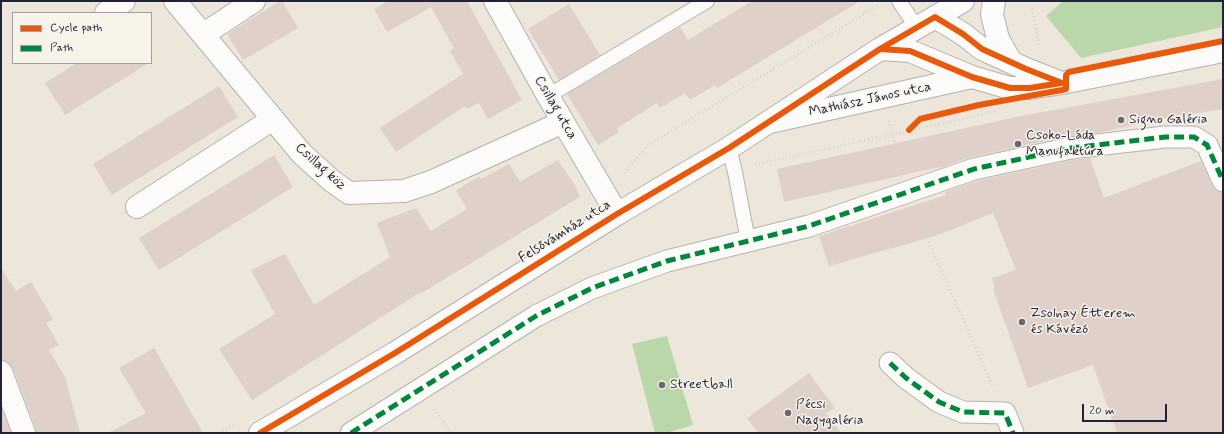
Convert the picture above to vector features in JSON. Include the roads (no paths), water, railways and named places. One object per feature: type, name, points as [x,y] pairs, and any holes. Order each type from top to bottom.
[{"type":"street","points":[[108,12],[124,1]]},
{"type":"street","name":"Csillag köz","points":[[175,1],[204,34],[302,154],[332,181],[350,193],[404,191],[431,182],[563,122]]},
{"type":"street","points":[[204,34],[254,1]]},
{"type":"street","name":"Csillag utca","points":[[495,1],[548,96],[617,214]]},
{"type":"street","name":"Felsővámház utca","points":[[260,433],[395,353],[617,214],[729,148],[880,50],[963,1]]},
{"type":"street","points":[[994,1],[992,14],[998,39],[1011,62]]},
{"type":"street","points":[[935,17],[963,34],[982,49],[1062,83]]},
{"type":"street","name":"Mathiász János utca","points":[[880,50],[910,51],[972,77],[1010,88],[1030,88],[1062,83],[1223,51]]},
{"type":"street","name":"Mathiász János utca","points":[[767,123],[972,77]]},
{"type":"street","points":[[137,207],[273,119]]},
{"type":"street","points":[[351,433],[536,316],[592,288],[667,261],[809,226],[974,169],[1071,148],[1165,137],[1194,137],[1207,145],[1223,181]]},
{"type":"street","points":[[890,363],[906,378],[939,402],[963,412],[1004,413],[1013,433]]},
{"type":"street","points":[[1,372],[24,433]]},
{"type":"lane","points":[[548,96],[706,1]]},
{"type":"lane","points":[[899,1],[917,28]]},
{"type":"lane","points":[[729,148],[748,241]]},
{"type":"place","name":"Signo Galéria","points":[[1121,120]]},
{"type":"place","name":"Csoko-Láda Manufaktúra","points":[[1018,144]]},
{"type":"place","name":"Zsolnay Étterem és Kávézó","points":[[1022,322]]},
{"type":"place","name":"Streetball","points":[[662,385]]},
{"type":"place","name":"Pécsi Nagygaléria","points":[[788,413]]}]
